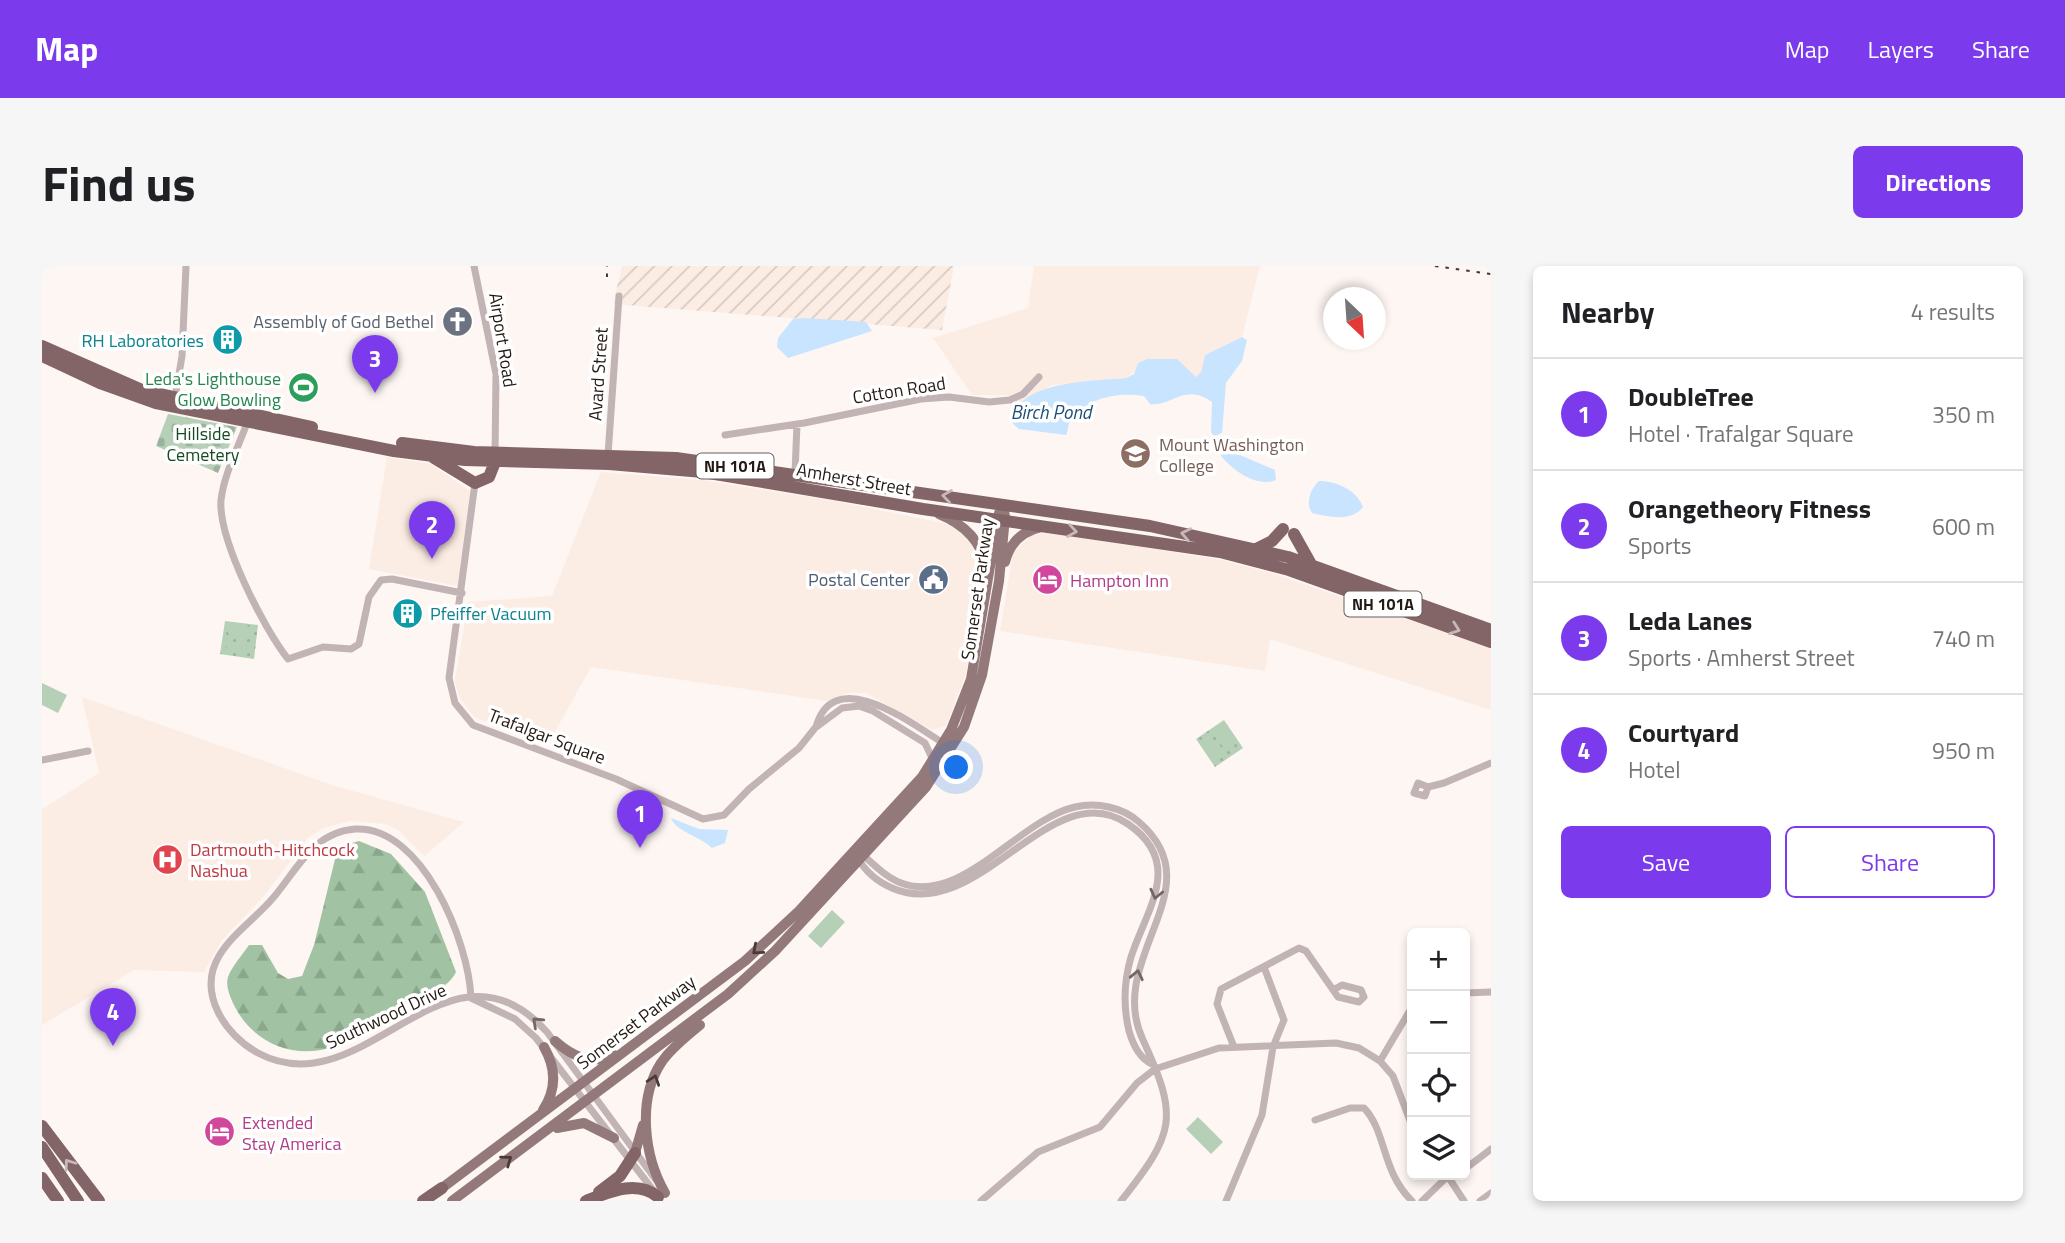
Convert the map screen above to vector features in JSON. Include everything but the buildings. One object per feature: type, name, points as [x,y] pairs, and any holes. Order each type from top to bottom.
[{"type":"highway","name":"Amherst Street","points":[[42,346],[120,382],[175,399],[401,443],[495,457],[703,472],[923,509],[1252,559],[1491,642]]},
{"type":"highway","name":"Amherst Street","points":[[42,356],[144,400],[247,423],[431,456],[608,454],[676,458],[1150,526],[1255,549],[1312,566],[1491,630]]},
{"type":"highway","points":[[431,456],[475,483],[489,477],[495,457]]},
{"type":"highway","points":[[1255,549],[1289,532],[1312,566]]},
{"type":"highway","points":[[42,1126],[99,1201]]},
{"type":"highway","points":[[42,1147],[78,1201]]},
{"type":"highway","points":[[585,1201],[612,1184],[633,1157]]},
{"type":"highway","points":[[42,1178],[58,1201]]},
{"type":"highway","points":[[424,1201],[442,1188]]},
{"type":"highway","points":[[585,1201],[633,1188],[645,1189],[664,1198]]},
{"type":"main road","name":"Somerset Parkway","points":[[442,1188],[760,947],[921,794],[948,746],[974,668],[993,581],[1003,504]]},
{"type":"main road","points":[[923,509],[949,518],[970,533],[984,555],[993,581]]},
{"type":"main road","points":[[993,581],[1012,544],[1024,533],[1044,527]]},
{"type":"main road","name":"Somerset Parkway","points":[[452,1201],[741,983],[859,855],[948,746]]},
{"type":"main road","points":[[633,1157],[652,1082],[666,1055],[721,1006],[741,983]]},
{"type":"main road","points":[[555,1041],[572,1054],[591,1060],[609,1057],[635,1044]]},
{"type":"main road","points":[[536,1118],[549,1101],[554,1084],[552,1066],[544,1047]]},
{"type":"main road","points":[[647,1109],[650,1157],[664,1198]]},
{"type":"main road","points":[[538,1137],[577,1123],[597,1128],[614,1138]]},
{"type":"street","points":[[175,399],[181,356],[186,266]]},
{"type":"street","name":"Airport Road","points":[[474,266],[496,374],[495,457]]},
{"type":"street","name":"Avard Street","points":[[608,454],[620,296]]},
{"type":"street","name":"Cotton Road","points":[[726,435],[930,398],[1010,400],[1023,394],[1039,377]]},
{"type":"street","points":[[247,423],[225,483],[222,510],[244,581],[288,659],[323,647],[351,649],[359,644],[369,597],[381,580],[392,579],[462,593]]},
{"type":"street","points":[[794,473],[797,424]]},
{"type":"street","name":"Trafalgar Square","points":[[475,483],[449,685],[455,703],[469,722],[492,734],[617,779],[689,815],[711,819],[724,815],[749,789],[799,748],[815,728],[842,708],[863,707],[925,743],[932,754],[931,764]]},
{"type":"street","name":"Trafalgar Square","points":[[815,728],[818,718],[828,707],[845,699],[862,698],[948,746]]},
{"type":"street","points":[[42,760],[88,751]]},
{"type":"street","points":[[1428,787],[1491,763]]},
{"type":"street","points":[[859,855],[886,885],[906,893],[934,894],[963,884],[1046,830],[1075,815],[1110,815],[1130,825],[1148,843],[1158,874],[1157,895],[1131,956],[1125,985],[1131,1036],[1143,1059],[1153,1067],[1167,1099],[1166,1126],[1151,1161],[1121,1201]]},
{"type":"street","name":"Southwood Drive","points":[[471,998],[464,953],[437,893],[402,846],[386,834],[367,829],[337,833],[313,847],[280,890],[225,947],[216,963],[212,979],[217,1012],[232,1034],[256,1052],[291,1063],[320,1062],[341,1057],[436,1006],[486,995],[512,1004],[531,1016],[555,1041],[590,1098]]},
{"type":"street","points":[[1234,1046],[1217,1004],[1221,989],[1294,949],[1303,949],[1335,989]]},
{"type":"street","points":[[1226,1201],[1262,1115],[1273,1047],[1284,1016],[1264,967]]},
{"type":"street","points":[[1470,993],[1491,992]]},
{"type":"street","name":"Southwood Drive","points":[[471,998],[515,1019],[581,1085]]},
{"type":"street","points":[[1380,1061],[1407,1015]]},
{"type":"street","points":[[981,1201],[1032,1156],[1100,1127],[1153,1067],[1192,1054],[1234,1046],[1343,1043],[1366,1051],[1380,1061],[1400,1090],[1409,1117]]},
{"type":"street","points":[[590,1098],[614,1138],[633,1157]]},
{"type":"street","points":[[590,1098],[664,1198]]},
{"type":"street","points":[[1315,1120],[1350,1108],[1364,1108],[1373,1120],[1392,1174],[1412,1201]]},
{"type":"street","points":[[1470,1165],[1491,1149]]},
{"type":"street","points":[[1422,1201],[1447,1180]]},
{"type":"street","points":[[1453,1180],[1464,1201]]},
{"type":"street","points":[[1480,1201],[1491,1193]]},
{"type":"shaded area","points":[[622,266],[954,266],[942,330],[613,304]]},
{"type":"shaded area","points":[[1034,266],[1260,266],[1242,337],[1205,355],[1201,372],[1196,377],[1177,360],[1136,370],[1126,378],[1052,385],[1016,409],[1007,395],[972,395],[933,338],[1028,308]]},
{"type":"shaded area","points":[[387,457],[431,464],[470,491],[458,586],[369,569]]},
{"type":"shaded area","points":[[601,472],[701,480],[830,500],[953,525],[971,542],[980,558],[981,572],[966,674],[946,726],[932,730],[866,693],[848,693],[828,701],[591,667],[547,746],[474,717],[459,697],[455,681],[468,602],[552,596]]},
{"type":"shaded area","points":[[1049,532],[1222,560],[1275,574],[1491,648],[1491,710],[1270,639],[1265,671],[1000,631],[1013,553],[1032,535]]},
{"type":"shaded area","name":"Dartmouth-Hitchcock Nashua","points":[[82,697],[335,786],[464,822],[424,856],[397,829],[385,824],[350,821],[324,828],[309,837],[264,896],[222,940],[204,972],[134,970],[42,1025],[42,809],[99,773]]},
{"type":"green space","name":"Hillside Cemetery","points":[[168,414],[237,427],[218,473],[156,446]]},
{"type":"green space","points":[[225,621],[258,625],[254,659],[220,654]]},
{"type":"green space","points":[[230,624],[252,627],[251,637],[228,634]]},
{"type":"green space","points":[[228,641],[250,644],[248,654],[226,651]]},
{"type":"green space","points":[[42,683],[67,695],[58,713],[42,705]]},
{"type":"green space","points":[[1224,720],[1243,748],[1215,767],[1196,739]]},
{"type":"green space","points":[[1223,727],[1235,745],[1226,752],[1214,733]]},
{"type":"green space","points":[[1210,736],[1223,755],[1215,760],[1202,741]]},
{"type":"green space","points":[[359,841],[391,854],[425,892],[456,972],[448,983],[362,1034],[340,1044],[315,1051],[275,1045],[252,1030],[243,1019],[230,996],[228,977],[249,945],[262,945],[278,973],[288,979],[302,976],[314,945],[338,847]]},
{"type":"green space","points":[[832,910],[845,922],[821,948],[808,936]]},
{"type":"green space","points":[[1198,1117],[1223,1142],[1211,1154],[1186,1129]]},
{"type":"water","points":[[793,319],[866,322],[872,331],[788,358],[777,347],[778,338]]},
{"type":"water","name":"Birch Pond","points":[[1242,337],[1247,340],[1242,361],[1226,383],[1222,433],[1214,436],[1211,432],[1212,402],[1194,394],[1158,404],[1150,404],[1144,396],[1104,398],[1078,412],[1070,422],[1066,435],[1019,429],[1012,423],[1016,409],[1026,398],[1058,385],[1126,378],[1134,374],[1138,363],[1147,359],[1177,359],[1196,377],[1201,372],[1205,355]]},
{"type":"water","points":[[1228,450],[1275,470],[1276,480],[1261,482],[1238,472],[1221,456],[1222,451]]},
{"type":"water","points":[[1319,481],[1351,491],[1363,507],[1346,517],[1312,513],[1310,496]]},
{"type":"water","points":[[671,818],[699,829],[728,830],[725,843],[712,848],[678,827]]},
{"type":"railway","points":[[607,266],[607,277]]},
{"type":"railway","points":[[1435,266],[1491,274]]},
{"type":"place","name":"Assembly of God Bethel","points":[[457,321]]},
{"type":"place","name":"RH Laboratories","points":[[227,340]]},
{"type":"place","name":"Leda's Lighthouse Glow Bowling","points":[[304,388]]},
{"type":"place","name":"Leda Lanes","points":[[375,393]]},
{"type":"place","name":"Mount Washington College","points":[[1136,454]]},
{"type":"place","name":"Orangetheory Fitness","points":[[432,559]]},
{"type":"place","name":"Postal Center","points":[[933,579]]},
{"type":"place","name":"Hampton Inn","points":[[1047,580]]},
{"type":"place","name":"Pfeiffer Vacuum","points":[[407,613]]},
{"type":"place","name":"DoubleTree","points":[[640,848]]},
{"type":"place","name":"Dartmouth-Hitchcock Nashua","points":[[167,859]]},
{"type":"place","name":"Courtyard","points":[[113,1046]]},
{"type":"place","name":"Extended Stay America","points":[[219,1132]]}]
